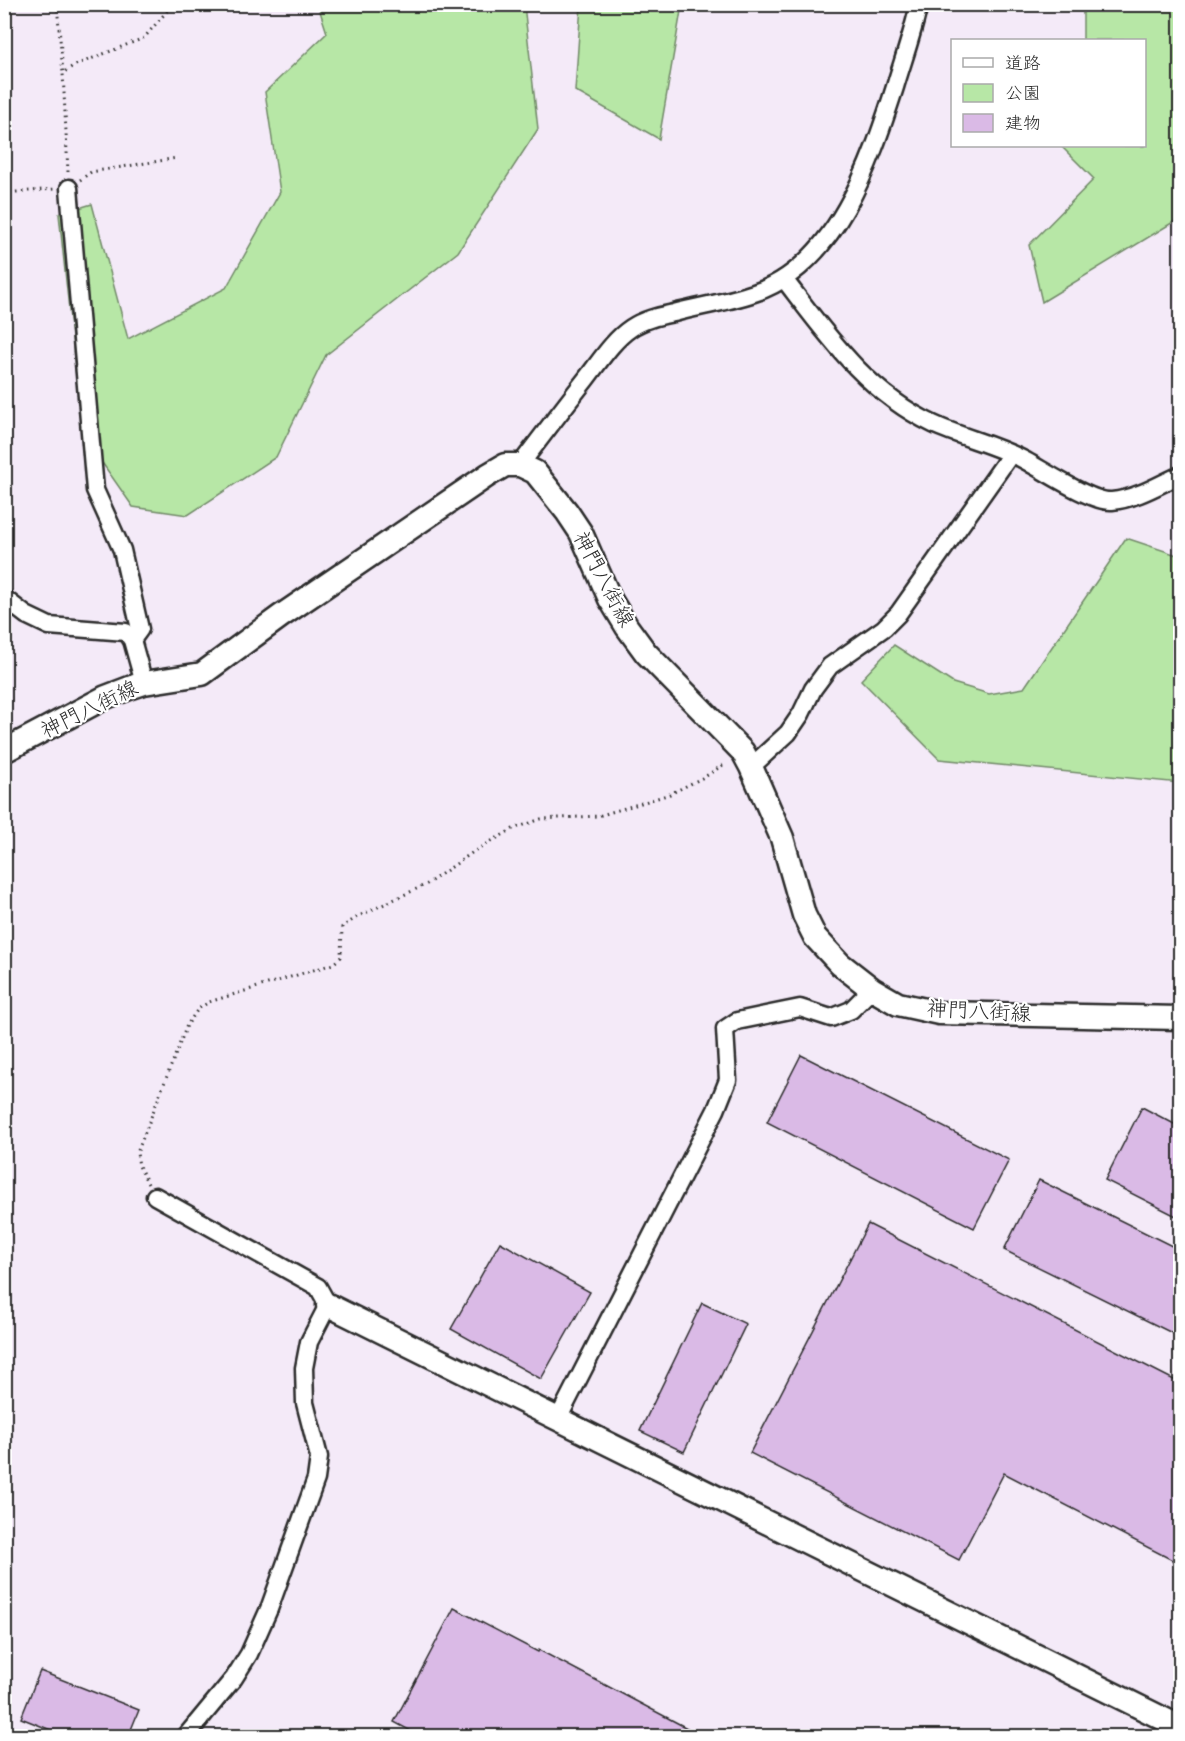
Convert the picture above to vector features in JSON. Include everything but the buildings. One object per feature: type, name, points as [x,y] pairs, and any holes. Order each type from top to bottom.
[{"type":"main road","name":"神門八街線","points":[[4,751],[106,697],[144,682],[202,674],[281,616],[488,475],[505,465],[520,465],[535,471],[567,512],[594,559],[610,599],[646,653],[747,759],[782,838],[804,915],[815,937],[840,964],[872,989],[898,1004],[939,1013],[1180,1018]]},
{"type":"main road","points":[[328,1305],[1180,1727]]},
{"type":"street","points":[[520,465],[613,345],[632,327],[651,318],[753,293],[796,271],[817,250],[859,185],[881,131],[915,24],[919,4]]},
{"type":"street","points":[[69,188],[95,490],[122,550],[140,629],[132,640]]},
{"type":"street","points":[[784,279],[836,346],[867,380],[895,403],[933,424],[1011,454],[1096,499],[1112,501],[1131,496],[1180,475]]},
{"type":"street","points":[[747,759],[788,733],[801,714],[813,688],[830,666],[884,628],[898,614],[1011,454]]},
{"type":"street","points":[[4,598],[26,615],[49,626],[126,632],[132,640],[144,682]]},
{"type":"street","points":[[558,1419],[716,1110],[728,1080],[725,1029],[737,1021],[800,1008],[831,1018],[851,1010],[872,989]]},
{"type":"street","points":[[155,1196],[318,1287],[328,1305],[309,1342],[304,1368],[305,1403],[319,1457],[316,1479],[269,1609],[249,1654],[234,1678],[186,1737]]},
{"type":"path","points":[[57,4],[69,188]]},
{"type":"path","points":[[63,73],[73,66],[144,38],[173,4]]},
{"type":"path","points":[[4,193],[69,188],[91,172],[177,158]]},
{"type":"path","points":[[155,1196],[139,1166],[137,1153],[187,1025],[198,1009],[209,1002],[333,964],[341,957],[342,927],[359,916],[428,884],[476,850],[513,828],[542,819],[598,816],[670,794],[747,759]]},
{"type":"green space","points":[[318,5],[524,5],[538,129],[458,252],[326,355],[276,457],[188,515],[133,507],[82,434],[59,214],[92,204],[128,339],[226,288],[280,192],[265,92],[327,33]]},
{"type":"green space","points":[[581,5],[682,5],[659,139],[575,91]]},
{"type":"green space","points":[[1083,5],[1180,5],[1180,218],[1042,302],[1029,245],[1094,179],[1062,147],[1146,147],[1146,39],[1083,39]]},
{"type":"green space","points":[[1126,538],[1180,556],[1180,783],[939,759],[861,680],[894,645],[953,683],[989,694],[1024,688]]}]
